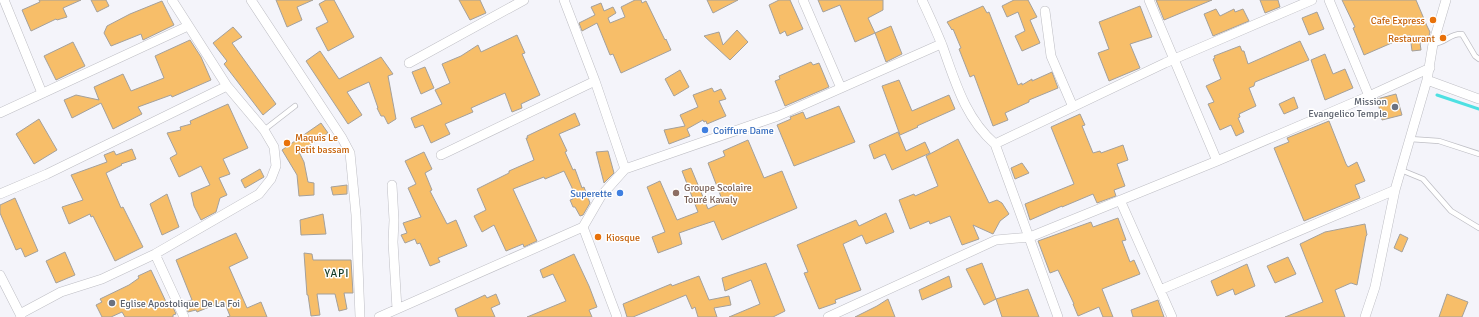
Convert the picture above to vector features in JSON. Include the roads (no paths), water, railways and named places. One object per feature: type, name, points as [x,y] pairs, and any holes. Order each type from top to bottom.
[{"type":"street","points":[[4,0],[42,93]]},
{"type":"street","points":[[0,275],[20,316],[61,292],[102,279],[154,254],[259,194],[271,179],[276,166],[274,147],[264,130],[227,86],[172,0]]},
{"type":"street","points":[[251,0],[342,138],[350,153],[356,215],[360,317]]},
{"type":"street","points":[[409,63],[524,0]]},
{"type":"street","points":[[564,0],[595,81],[625,169]]},
{"type":"street","points":[[804,0],[841,88]]},
{"type":"street","points":[[922,0],[941,44],[960,95],[975,123],[995,144],[1058,317]]},
{"type":"street","points":[[1149,0],[1173,60],[1217,161]]},
{"type":"street","points":[[995,144],[1173,60],[1312,0]]},
{"type":"street","points":[[1329,0],[1370,96]]},
{"type":"street","points":[[1365,317],[1376,287],[1395,190],[1427,80],[1433,44],[1446,0]]},
{"type":"street","points":[[1045,10],[1051,56],[1073,107]]},
{"type":"street","points":[[0,113],[188,26]]},
{"type":"street","points":[[379,317],[583,227],[601,196],[625,169],[778,116],[941,44]]},
{"type":"street","points":[[828,317],[996,240],[1030,238],[1370,96],[1430,68]]},
{"type":"street","points":[[1427,80],[1479,99]]},
{"type":"street","points":[[441,155],[595,81]]},
{"type":"street","points":[[0,194],[47,174],[227,86]]},
{"type":"street","points":[[392,185],[394,220],[393,242],[397,309]]},
{"type":"street","points":[[1160,290],[1395,190]]},
{"type":"street","points":[[1120,200],[1172,317]]},
{"type":"street","points":[[583,227],[617,317]]},
{"type":"street","points":[[154,254],[184,317]]},
{"type":"lane","points":[[1433,44],[1441,44],[1456,34],[1462,34],[1479,60]]},
{"type":"lane","points":[[264,130],[296,106]]},
{"type":"lane","points":[[1410,139],[1439,140],[1479,154]]},
{"type":"lane","points":[[1401,170],[1423,179],[1451,211],[1479,228]]},
{"type":"waterway","points":[[1437,95],[1479,109]]},
{"type":"place","name":"Cafe Express","points":[[1433,20]]},
{"type":"place","name":"Restaurant","points":[[1443,38]]},
{"type":"place","name":"Mission Evangelico Temple","points":[[1395,107]]},
{"type":"place","name":"Coiffure Dame","points":[[705,130]]},
{"type":"place","name":"Maquis Le Petit bassam","points":[[287,143]]},
{"type":"place","name":"Superette","points":[[620,193]]},
{"type":"place","name":"Groupe Scolaire Touré Kavaly","points":[[676,193]]},
{"type":"place","name":"Kiosque","points":[[598,237]]},
{"type":"place","name":"Eglise Apostolique De La Foi","points":[[112,303]]},
{"type":"district","name":"YAPI","points":[[337,273]]}]
